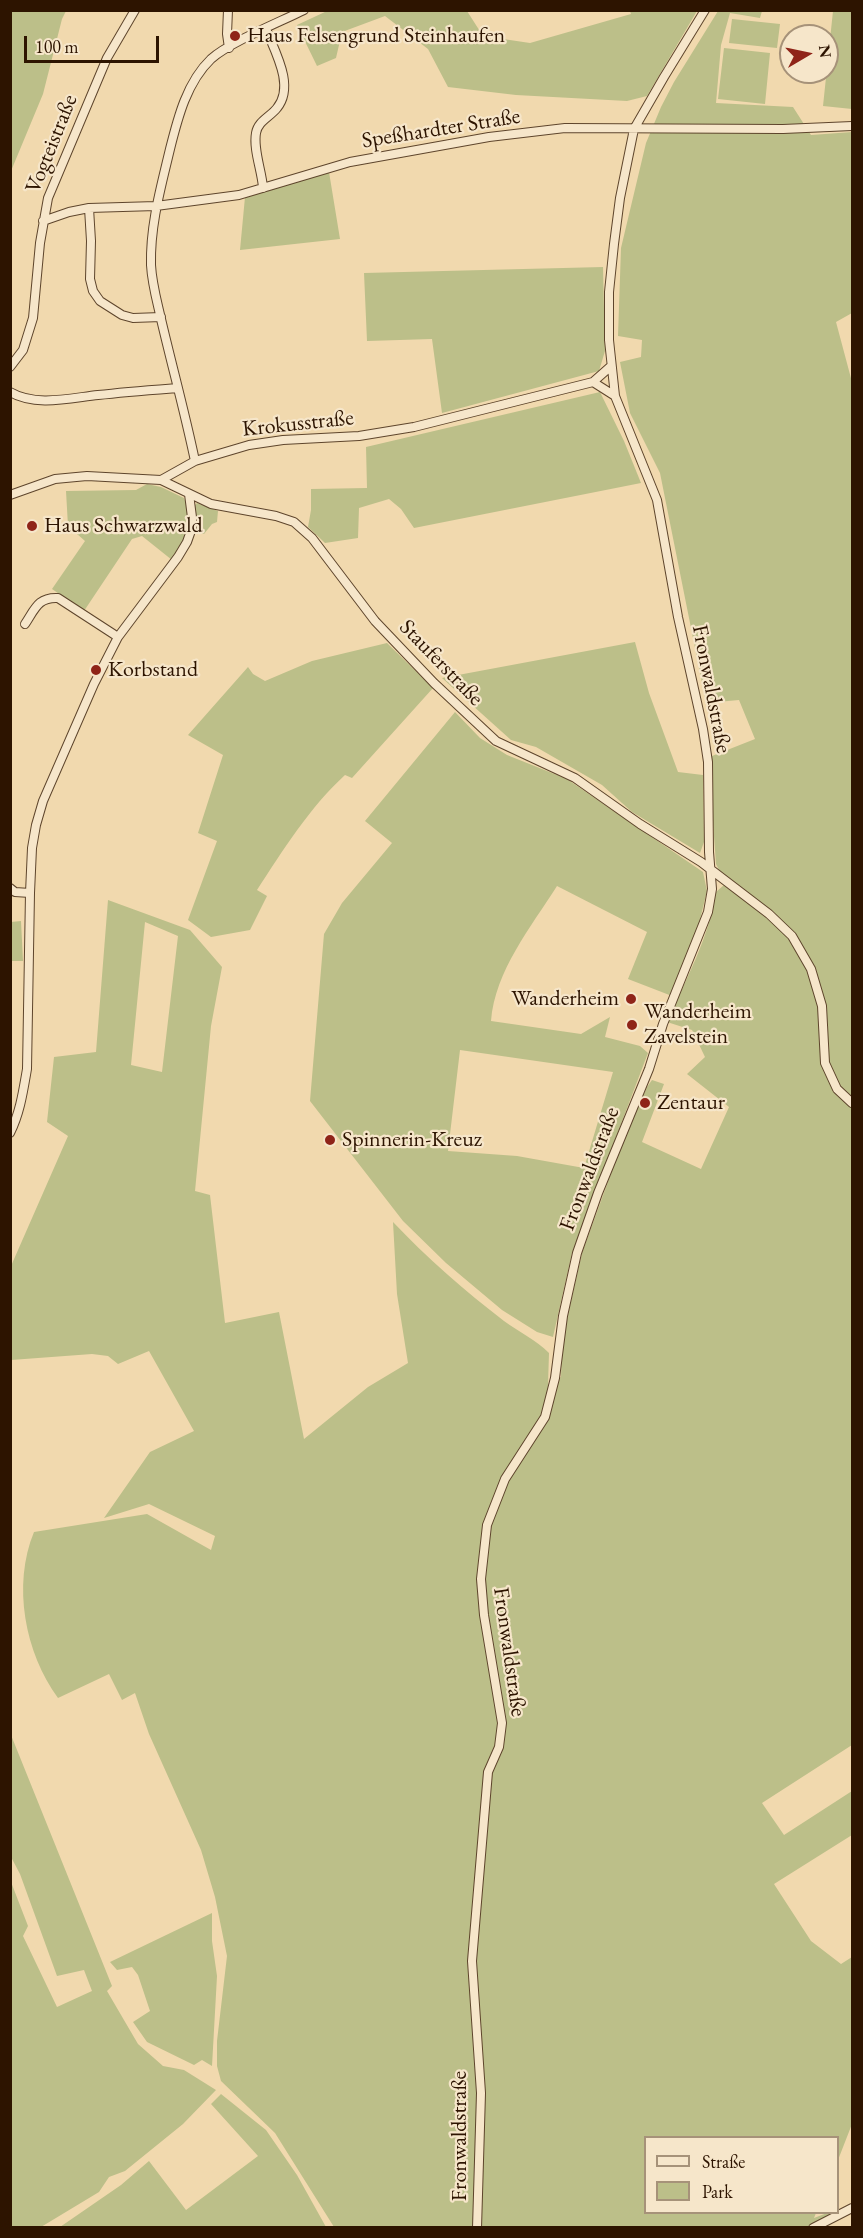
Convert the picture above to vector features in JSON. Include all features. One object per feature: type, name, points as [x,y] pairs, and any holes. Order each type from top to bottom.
[{"type":"street","name":"Vogteistraße","points":[[10,368],[23,350],[33,318],[43,221],[57,176],[94,88],[120,34],[135,10]]},
{"type":"street","points":[[228,10],[229,48]]},
{"type":"street","points":[[195,460],[154,294],[152,239],[156,206],[175,130],[189,90],[200,70],[214,57],[229,48],[304,10]]},
{"type":"street","name":"Fronwaldstraße","points":[[477,2228],[481,2093],[471,1961],[488,1772],[499,1747],[502,1723],[481,1579],[487,1525],[505,1479],[545,1417],[555,1378],[563,1316],[577,1253],[598,1193],[649,1069],[663,1024],[708,912],[712,889],[706,751],[657,501],[615,396],[610,367],[609,292],[620,198],[634,129],[705,10]]},
{"type":"street","points":[[263,189],[256,132],[260,123],[277,108],[283,98],[285,86],[283,72],[267,29]]},
{"type":"street","name":"Speßhardter Straße","points":[[43,221],[89,208],[156,206],[205,200],[263,189],[350,162],[489,137],[565,128],[783,129],[852,126]]},
{"type":"street","points":[[89,208],[90,279],[93,291],[100,301],[122,315],[133,318],[161,316]]},
{"type":"street","name":"Krokusstraße","points":[[160,480],[195,460],[249,445],[283,440],[359,436],[414,427],[593,382],[610,367]]},
{"type":"street","points":[[593,382],[615,396]]},
{"type":"street","points":[[10,392],[21,398],[38,400],[72,399],[177,388]]},
{"type":"street","points":[[10,495],[55,479],[87,476],[160,480]]},
{"type":"street","name":"Stauferstraße","points":[[160,480],[211,504],[276,516],[294,522],[312,538],[375,621],[475,723],[496,741],[575,778],[640,824],[711,869],[769,914],[792,936],[811,969],[822,1006],[825,1064],[837,1089],[852,1103]]},
{"type":"street","points":[[10,1133],[17,1120],[27,1069],[30,892],[33,848],[43,801],[94,684],[118,637],[178,558],[187,542],[193,525],[189,494]]},
{"type":"street","points":[[25,624],[40,601],[48,597],[58,598],[118,637]]},
{"type":"street","points":[[10,888],[15,892],[30,892]]},
{"type":"street","points":[[813,2228],[852,2208]]},
{"type":"green space","points":[[11,10],[66,11],[43,94],[11,171]]},
{"type":"green space","points":[[327,11],[467,11],[483,36],[530,43],[631,14],[630,11],[697,11],[647,96],[627,101],[516,95],[448,87],[428,49],[385,16],[342,32],[336,58],[317,66],[297,25]]},
{"type":"green space","points":[[718,11],[762,11],[760,18],[730,13],[721,45],[716,103],[793,107],[811,135],[852,132],[852,313],[836,322],[852,382],[852,1745],[762,1803],[784,1835],[852,1791],[852,1835],[774,1884],[811,1941],[841,1964],[852,1957],[852,2124],[839,2157],[839,2136],[644,2136],[644,2214],[816,2214],[814,2218],[831,2214],[807,2228],[334,2227],[275,2133],[221,2081],[217,2066],[217,2041],[227,1956],[215,1897],[201,1850],[149,1734],[135,1693],[122,1700],[109,1674],[58,1698],[37,1661],[25,1618],[24,1574],[27,1553],[34,1532],[147,1514],[211,1550],[215,1536],[149,1504],[104,1518],[150,1452],[194,1431],[149,1351],[118,1364],[108,1356],[92,1354],[11,1360],[11,1266],[68,1136],[47,1122],[54,1057],[96,1052],[108,900],[190,930],[222,967],[211,1026],[195,1191],[210,1195],[225,1323],[279,1312],[304,1439],[368,1387],[408,1363],[397,1294],[393,1222],[461,1286],[549,1353],[548,1385],[561,1377],[562,1341],[582,1253],[621,1146],[647,1087],[652,1080],[664,1084],[642,1142],[701,1169],[729,1107],[687,1074],[705,1057],[692,1030],[667,1022],[702,942],[716,892],[724,885],[788,935],[800,952],[813,985],[817,972],[796,935],[775,914],[721,874],[716,864],[712,809],[712,756],[755,739],[739,700],[706,703],[660,473],[630,413],[620,362],[641,357],[642,340],[618,336],[621,248],[646,143],[661,107]],"holes":[[[145,922],[178,936],[162,1072],[131,1065]]]},
{"type":"green space","points":[[833,11],[852,11],[852,109],[823,106],[825,84],[839,84],[839,24],[832,24]]},
{"type":"green space","points":[[732,19],[780,24],[777,48],[729,43]]},
{"type":"green space","points":[[724,48],[770,53],[765,104],[718,99]]},
{"type":"green space","points":[[329,172],[340,239],[240,250],[245,197]]},
{"type":"green space","points":[[603,267],[605,351],[599,371],[442,413],[432,339],[367,341],[364,273]]},
{"type":"green space","points":[[600,392],[641,483],[414,528],[401,509],[389,499],[359,508],[358,538],[325,543],[308,527],[311,489],[367,488],[366,447]]},
{"type":"green space","points":[[147,484],[161,487],[184,498],[189,511],[188,536],[172,560],[142,536],[132,539],[84,611],[52,589],[85,541],[68,526],[66,491],[136,490]]},
{"type":"green space","points":[[197,503],[218,511],[217,522],[212,524],[204,534],[193,530],[192,508]]},
{"type":"green space","points":[[635,642],[649,693],[678,772],[703,775],[704,842],[700,853],[632,812],[602,785],[536,747],[511,740],[442,678]]},
{"type":"green space","points":[[387,643],[433,688],[352,778],[345,775],[332,787],[287,844],[257,890],[267,896],[250,930],[211,937],[188,920],[217,841],[198,833],[223,755],[188,735],[248,667],[253,674],[265,681],[312,661]]},
{"type":"green space","points":[[455,712],[480,738],[507,755],[567,779],[703,872],[707,891],[695,940],[672,996],[628,979],[647,932],[557,886],[516,950],[499,985],[491,1021],[581,1034],[610,1017],[605,1037],[640,1046],[648,1053],[572,1253],[553,1337],[537,1332],[502,1310],[446,1263],[403,1221],[310,1101],[324,934],[342,903],[392,843],[365,821]],"holes":[[[460,1050],[613,1072],[584,1168],[517,1156],[448,1151]]]},
{"type":"green space","points":[[21,921],[23,961],[11,961],[11,922]]},
{"type":"green space","points":[[11,1735],[112,1986],[107,1991],[138,2044],[163,2066],[184,2070],[216,2090],[183,2124],[125,2171],[109,2177],[99,2192],[41,2227],[11,2227],[11,1882],[28,1926],[23,1936],[57,2007],[92,1991],[84,1970],[57,1976],[20,1874],[11,1857]]},
{"type":"green space","points":[[212,1913],[212,1941],[217,1976],[212,2066],[202,2060],[194,2065],[147,2042],[133,2022],[150,2011],[138,1975],[132,1967],[117,1970],[110,1962]]},
{"type":"green space","points":[[221,2094],[266,2130],[297,2175],[326,2227],[60,2227],[121,2185],[149,2161],[186,2210],[258,2156],[211,2104]]},
{"type":"place","name":"Haus Felsengrund Steinhaufen","points":[[235,36]]},
{"type":"place","name":"Haus Schwarzwald","points":[[32,526]]},
{"type":"place","name":"Korbstand","points":[[96,670]]},
{"type":"place","name":"Wanderheim","points":[[631,999]]},
{"type":"place","name":"Wanderheim Zavelstein","points":[[632,1025]]},
{"type":"place","name":"Zentaur","points":[[645,1103]]},
{"type":"place","name":"Spinnerin-Kreuz","points":[[330,1140]]}]
